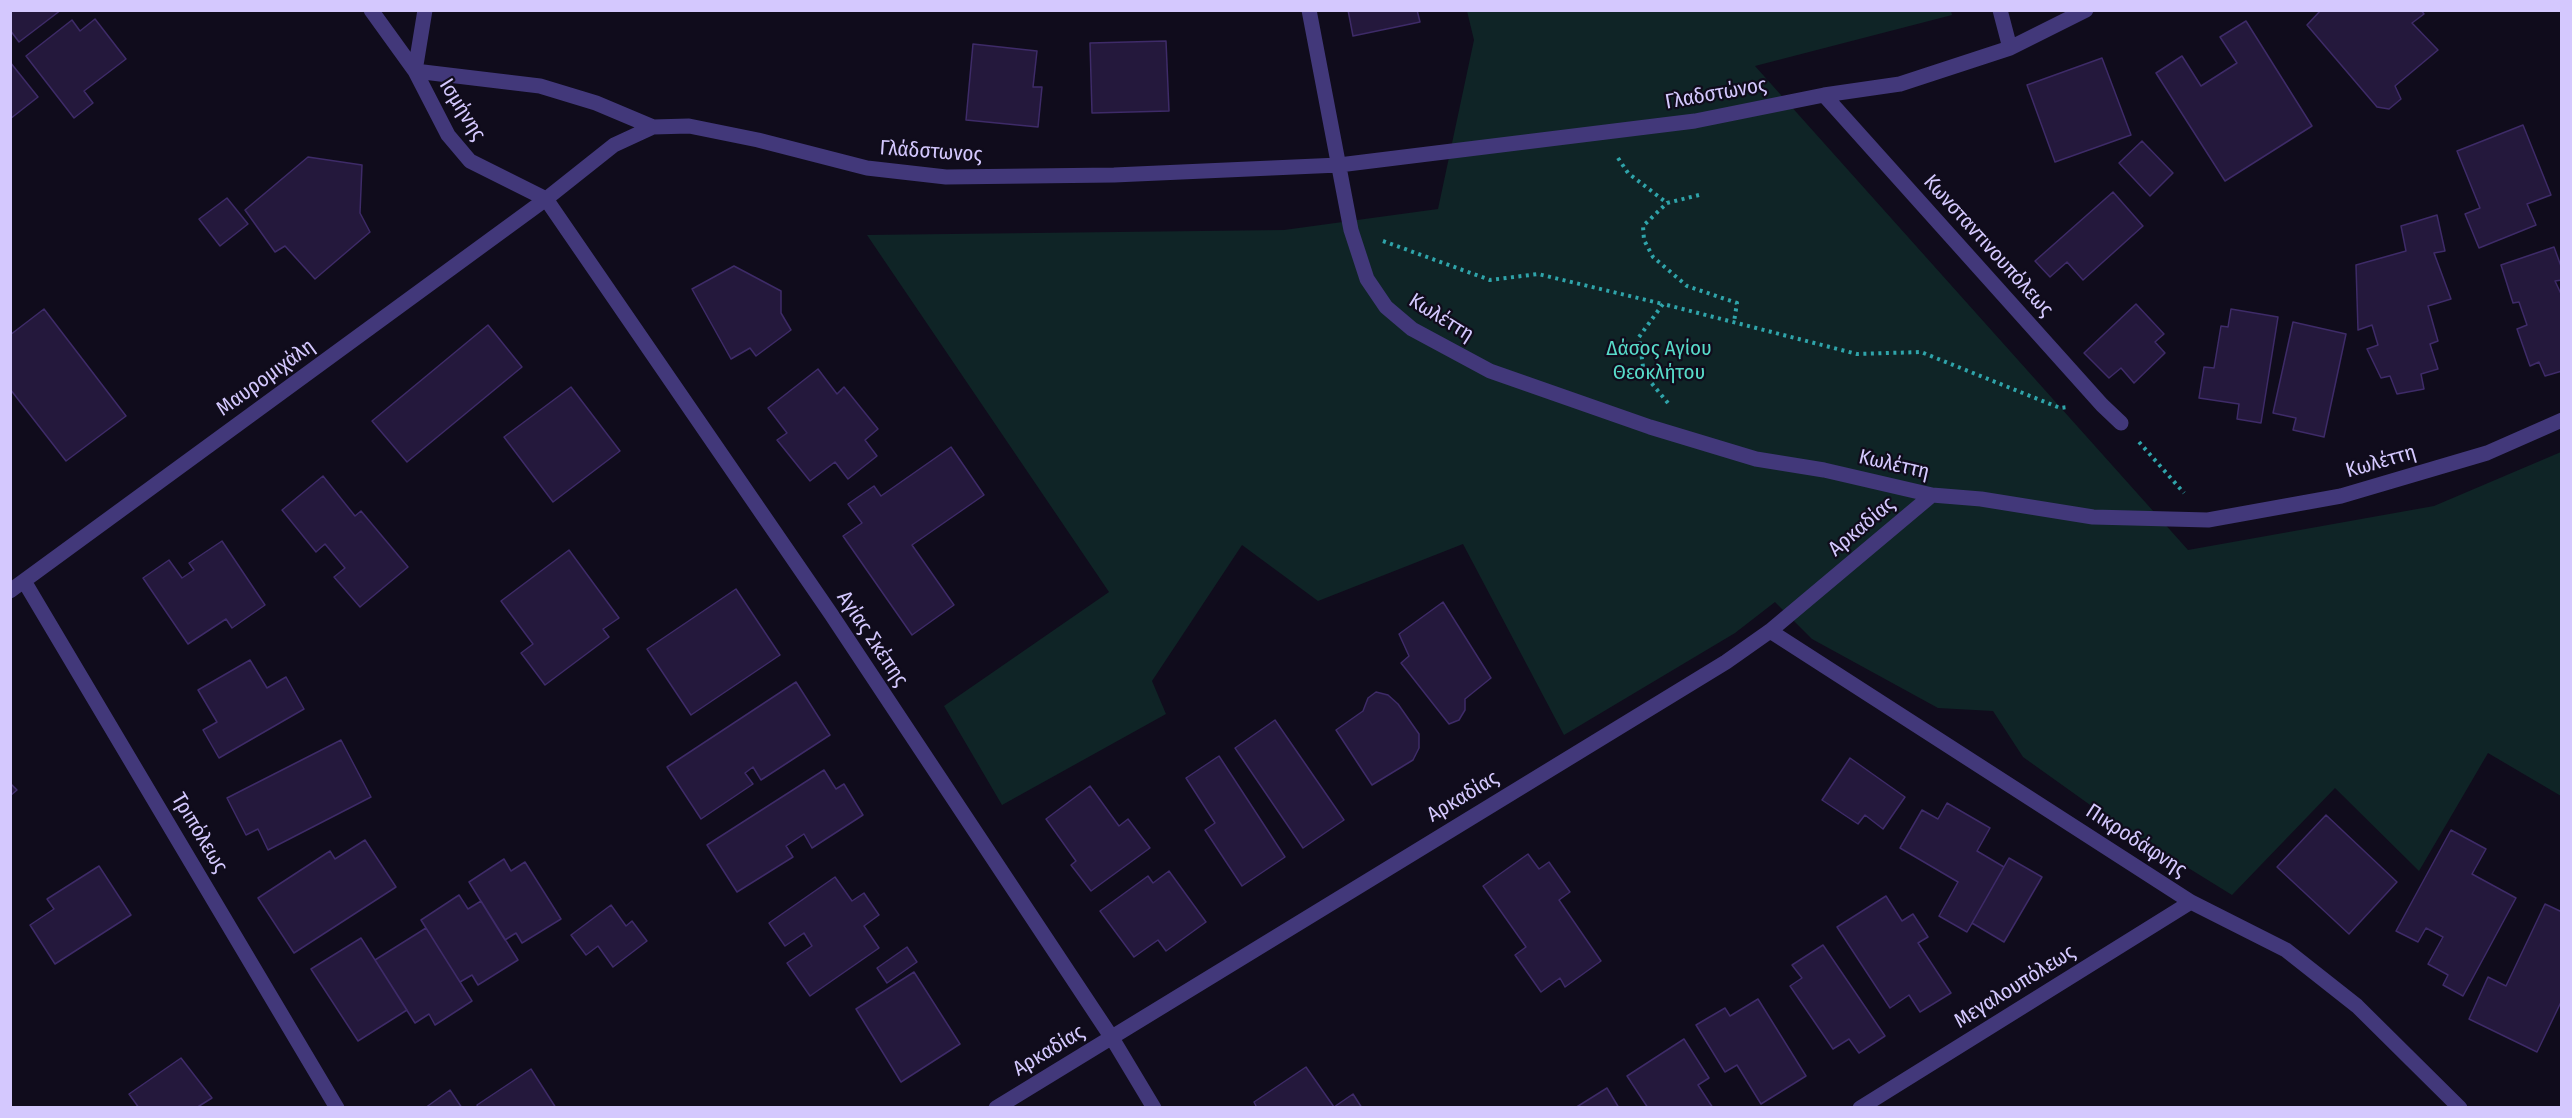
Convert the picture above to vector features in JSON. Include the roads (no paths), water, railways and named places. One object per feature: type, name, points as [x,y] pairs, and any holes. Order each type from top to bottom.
[{"type":"street","name":"Ισμήνης","points":[[371,10],[415,71],[448,135],[470,161],[546,199]]},
{"type":"street","points":[[425,10],[415,71],[540,86],[596,103],[653,127]]},
{"type":"street","name":"Κωλέττη","points":[[1309,10],[1351,230],[1367,279],[1386,307],[1412,329],[1490,371],[1650,428],[1756,459],[1824,470],[1932,495],[1981,499],[2093,517],[2208,520],[2341,496],[2487,453],[2562,420]]},
{"type":"street","points":[[2000,10],[2010,48]]},
{"type":"street","name":"Γλαδστώνος","points":[[1339,165],[1695,121],[1824,95],[1900,84],[2010,48],[2086,10]]},
{"type":"street","name":"Κωνσταντινουπόλεως","points":[[1824,95],[2102,405],[2121,423]]},
{"type":"street","name":"Γλάδστωνος","points":[[546,199],[614,145],[653,127],[689,126],[758,140],[867,168],[946,177],[1114,175],[1339,165]]},
{"type":"street","name":"Μαυρομιχάλη","points":[[10,591],[546,199]]},
{"type":"street","name":"Αγίας Σκέπης","points":[[546,199],[831,614],[1112,1038],[1155,1107]]},
{"type":"street","name":"Αρκαδίας","points":[[996,1107],[1686,687],[1770,631],[1932,495]]},
{"type":"street","name":"Τριπόλεως","points":[[24,581],[337,1107]]},
{"type":"street","name":"Πικροδάφνης","points":[[1770,631],[2191,902],[2286,950],[2357,1006],[2460,1107]]},
{"type":"street","name":"Μεγαλουπόλεως","points":[[1860,1107],[2191,902]]},
{"type":"park label","name":"Δάσος Αγίου Θεοκλήτου","points":[[1659,361]]}]
